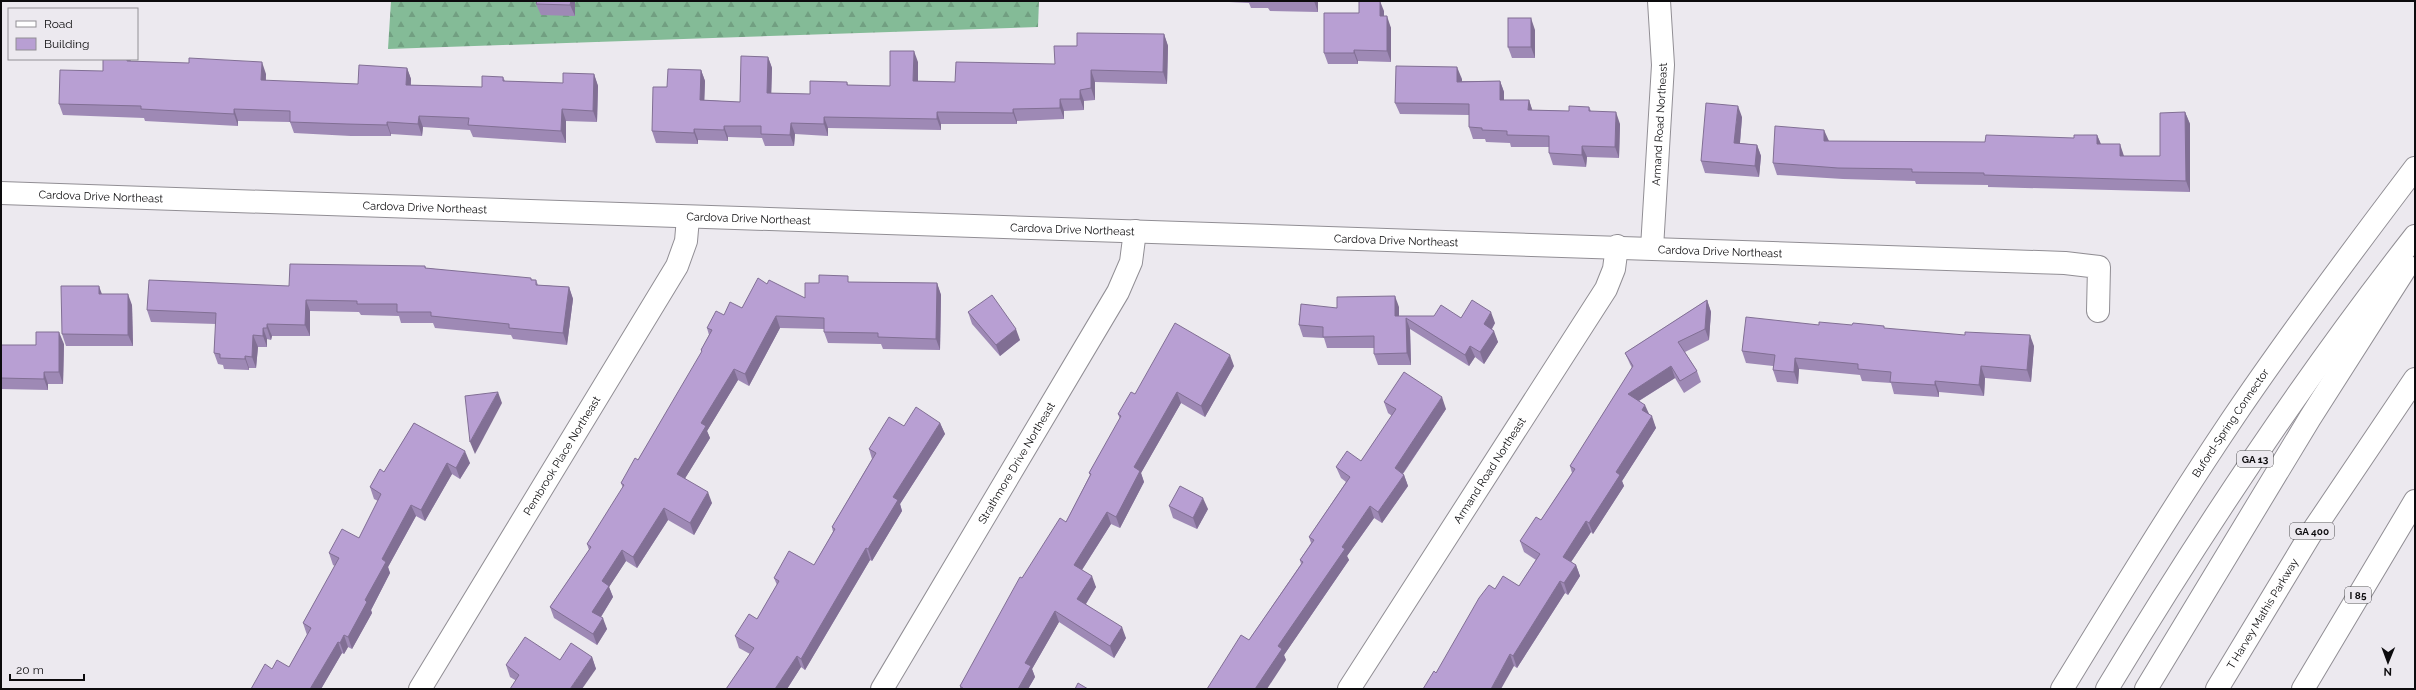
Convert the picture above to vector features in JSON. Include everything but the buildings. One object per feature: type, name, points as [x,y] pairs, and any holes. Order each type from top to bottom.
[{"type":"main road","name":"Armand Road Northeast","points":[[1652,248],[1663,65],[1659,1]]},
{"type":"main road","name":"Buford-Spring Connector","points":[[2062,689],[2127,581],[2231,420],[2343,262],[2415,168]]},
{"type":"main road","name":"Cardova Drive Northeast","points":[[1,194],[688,218],[1616,246],[2065,262],[2099,267],[2098,311]]},
{"type":"main road","name":"Pembrook Place Northeast","points":[[420,689],[677,266],[686,241],[688,218]]},
{"type":"main road","name":"Strathmore Drive Northeast","points":[[882,689],[1118,292],[1130,262],[1135,231]]},
{"type":"main road","name":"GA 13","points":[[2107,689],[2157,607],[2261,450],[2363,303],[2415,236]]},
{"type":"main road","name":"Armand Road Northeast","points":[[1349,689],[1606,289],[1614,269],[1616,246]]},
{"type":"main road","points":[[2146,689],[2310,418],[2415,254]]},
{"type":"main road","name":"T Harvey Mathis Parkway","points":[[2217,689],[2310,534],[2415,379]]},
{"type":"main road","name":"I 85","points":[[2303,689],[2415,501]]},
{"type":"green space","points":[[391,1],[1039,1],[1038,27],[388,49]]}]
